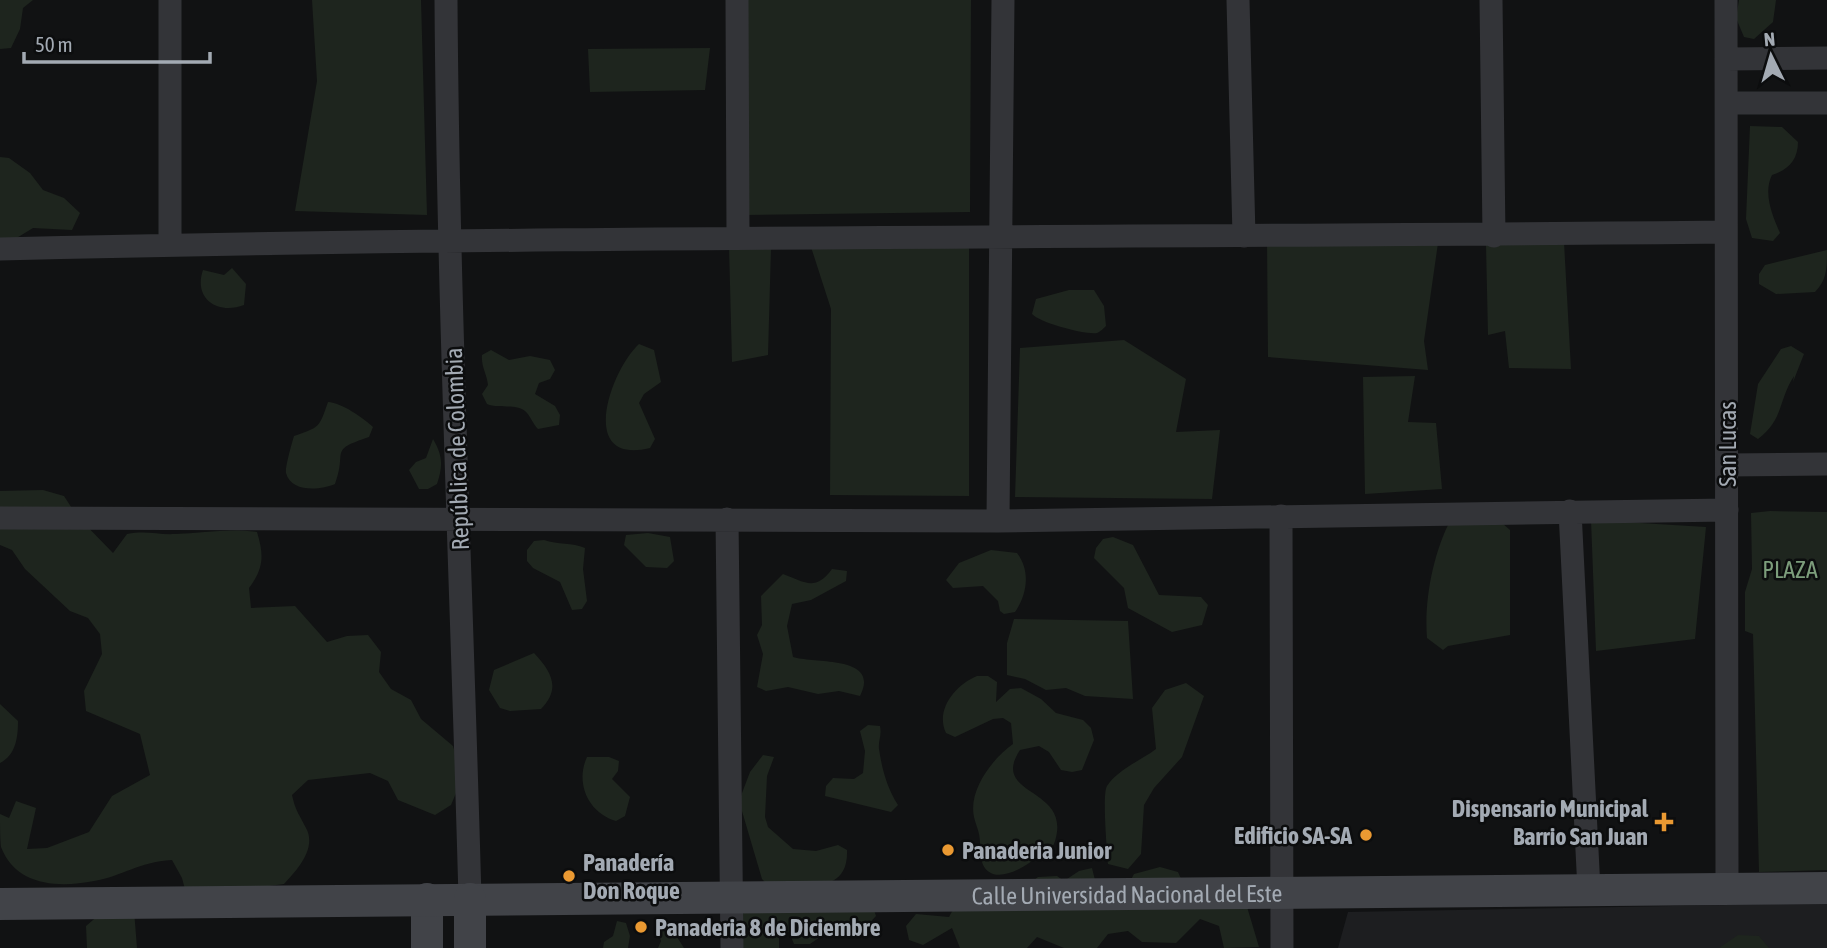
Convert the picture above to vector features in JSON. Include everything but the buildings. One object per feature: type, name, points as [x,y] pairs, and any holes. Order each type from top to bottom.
[{"type":"street","points":[[170,0],[170,245]]},
{"type":"street","name":"República de Colombia","points":[[446,0],[447,240],[460,517],[470,899]]},
{"type":"street","points":[[737,0],[738,237]]},
{"type":"street","points":[[998,520],[1003,0]]},
{"type":"street","points":[[1238,0],[1244,236]]},
{"type":"street","points":[[1491,0],[1494,236]]},
{"type":"street","name":"San Lucas","points":[[1726,0],[1727,888]]},
{"type":"street","points":[[1726,59],[1827,58]]},
{"type":"street","points":[[1727,103],[1827,103]]},
{"type":"street","points":[[0,249],[738,237],[1494,236],[1726,232]]},
{"type":"street","points":[[1727,465],[1827,464]]},
{"type":"street","points":[[0,518],[998,520],[1727,510]]},
{"type":"street","points":[[1570,511],[1589,890]]},
{"type":"street","points":[[1281,516],[1282,948]]},
{"type":"street","points":[[727,519],[732,948]]},
{"type":"street","name":"Calle Universidad Nacional del Este","points":[[0,904],[1827,888]]},
{"type":"street","points":[[427,899],[427,948]]},
{"type":"street","points":[[470,899],[470,948]]},
{"type":"shaded area","points":[[1827,903],[1827,948],[1338,948],[1348,912]]},
{"type":"green space","points":[[0,0],[33,0],[23,8],[20,29],[11,48],[0,49]]},
{"type":"green space","points":[[312,0],[421,0],[427,215],[295,211],[317,81]]},
{"type":"green space","points":[[742,0],[971,0],[970,212],[744,215]]},
{"type":"green space","points":[[1739,0],[1776,0],[1773,22],[1754,39],[1744,37],[1736,18]]},
{"type":"green space","points":[[710,48],[705,90],[590,92],[588,49]]},
{"type":"green space","points":[[1750,126],[1782,127],[1798,142],[1791,163],[1772,175],[1769,182],[1770,204],[1780,233],[1773,241],[1752,238],[1746,219]]},
{"type":"green space","points":[[0,157],[9,158],[30,173],[43,190],[64,198],[80,213],[72,230],[33,228],[15,239],[0,240]]},
{"type":"green space","points":[[1267,240],[1438,243],[1424,341],[1428,370],[1268,357]]},
{"type":"green space","points":[[1564,242],[1571,369],[1509,368],[1505,331],[1488,335],[1486,245]]},
{"type":"green space","points":[[969,245],[969,496],[830,495],[831,309],[811,247]]},
{"type":"green space","points":[[729,246],[771,248],[768,355],[732,362]]},
{"type":"green space","points":[[1827,250],[1826,273],[1815,292],[1776,294],[1759,284],[1759,274],[1765,265]]},
{"type":"green space","points":[[232,268],[246,284],[244,305],[234,308],[217,306],[210,302],[202,289],[203,270],[224,275]]},
{"type":"green space","points":[[1069,290],[1094,290],[1104,306],[1106,326],[1101,331],[1091,333],[1074,330],[1044,321],[1032,314],[1036,299]]},
{"type":"green space","points":[[1124,340],[1186,379],[1176,432],[1220,430],[1212,499],[1015,497],[1020,348]]},
{"type":"green space","points":[[639,344],[654,350],[661,382],[644,394],[639,403],[655,439],[650,448],[627,450],[613,443],[607,430],[606,413],[618,374]]},
{"type":"green space","points":[[1791,346],[1804,354],[1777,417],[1758,439],[1750,434],[1758,384],[1781,349]]},
{"type":"green space","points":[[491,350],[509,360],[530,356],[550,360],[555,370],[550,379],[539,383],[535,394],[555,406],[560,415],[559,425],[538,429],[521,409],[487,404],[482,394],[488,385],[482,355]]},
{"type":"green space","points":[[1415,376],[1408,422],[1436,423],[1442,489],[1365,494],[1363,377]]},
{"type":"green space","points":[[328,402],[358,415],[373,427],[369,437],[343,449],[335,484],[322,488],[300,487],[289,479],[286,473],[294,436],[317,425]]},
{"type":"green space","points":[[433,439],[440,456],[439,478],[437,484],[428,489],[419,489],[409,470],[416,462],[426,458]]},
{"type":"green space","points":[[43,490],[64,496],[77,516],[113,553],[127,534],[236,530],[257,532],[261,561],[258,574],[249,588],[251,608],[295,606],[327,642],[347,636],[368,635],[381,652],[379,672],[391,689],[411,700],[421,719],[453,746],[459,766],[459,786],[451,805],[435,815],[398,800],[388,781],[370,773],[308,780],[292,795],[307,830],[309,845],[303,860],[284,884],[187,897],[182,878],[172,860],[150,863],[104,879],[66,884],[40,881],[17,870],[1,847],[0,826],[0,814],[9,818],[16,801],[36,808],[27,849],[47,848],[89,832],[112,796],[150,775],[140,734],[86,711],[84,691],[102,654],[100,634],[88,618],[70,611],[25,569],[12,550],[0,545],[0,491]]},
{"type":"green space","name":"PLAZA","points":[[1827,512],[1827,870],[1759,872],[1753,634],[1745,631],[1745,592],[1752,569],[1751,513]]},
{"type":"green space","points":[[1494,516],[1510,530],[1510,635],[1448,646],[1443,650],[1427,638],[1426,624],[1431,577],[1439,547],[1451,519]]},
{"type":"green space","points":[[1591,520],[1706,527],[1695,639],[1596,651]]},
{"type":"green space","points":[[648,533],[670,537],[674,561],[667,568],[646,567],[624,545],[626,535]]},
{"type":"green space","points":[[1113,537],[1133,545],[1159,595],[1201,597],[1208,605],[1202,625],[1172,632],[1128,608],[1124,588],[1094,558],[1096,548],[1103,539]]},
{"type":"green space","points":[[544,540],[585,548],[583,569],[587,601],[582,609],[572,610],[560,582],[533,568],[527,561],[527,550],[534,541]]},
{"type":"green space","points":[[991,550],[1017,553],[1024,567],[1025,591],[1015,612],[1004,614],[1000,611],[998,601],[983,586],[953,588],[946,580],[959,563]]},
{"type":"green space","points":[[832,569],[847,571],[846,581],[811,600],[792,604],[787,626],[793,657],[854,667],[861,674],[864,683],[860,696],[839,691],[818,694],[788,687],[766,691],[757,687],[763,654],[757,635],[762,625],[761,596],[783,574],[815,583]]},
{"type":"green space","points":[[1014,619],[1128,621],[1133,699],[1085,696],[1066,688],[1046,690],[1025,679],[1007,675],[1007,643]]},
{"type":"green space","points":[[534,653],[546,667],[552,681],[547,702],[541,709],[510,711],[500,708],[489,690],[494,670]]},
{"type":"green space","points":[[977,676],[988,676],[997,682],[996,702],[1010,689],[1021,688],[1041,699],[1056,713],[1083,720],[1091,728],[1094,740],[1082,770],[1072,772],[1061,770],[1049,752],[1039,746],[1020,750],[1013,765],[1015,776],[1052,810],[1057,823],[1055,841],[1046,853],[1013,872],[1004,874],[989,872],[984,866],[973,807],[978,786],[990,766],[1013,744],[1011,723],[1003,718],[993,719],[955,737],[946,733],[943,724],[949,699],[961,685]]},
{"type":"green space","points":[[1186,683],[1204,696],[1182,757],[1154,788],[1144,805],[1141,854],[1128,869],[1108,864],[1105,811],[1107,786],[1123,770],[1156,749],[1152,708],[1165,690]]},
{"type":"green space","points":[[0,704],[18,721],[13,750],[0,763]]},
{"type":"green space","points":[[868,725],[880,726],[882,764],[898,805],[891,812],[825,796],[826,786],[833,778],[854,779],[863,773],[865,751],[860,731]]},
{"type":"green space","points":[[763,755],[774,757],[767,776],[765,817],[768,827],[793,849],[816,851],[838,845],[847,850],[846,865],[832,881],[809,886],[769,886],[762,879],[739,801],[750,772]]},
{"type":"green space","points":[[587,757],[609,757],[619,761],[618,771],[612,779],[630,797],[625,816],[616,821],[598,811],[586,796],[583,777]]},
{"type":"green space","points":[[1160,867],[1178,872],[1183,883],[1245,900],[1259,947],[1224,948],[1219,926],[1200,919],[1176,943],[1142,942],[1128,931],[1108,934],[1097,948],[1064,948],[1037,937],[1027,948],[960,948],[952,928],[923,945],[909,940],[906,926],[916,914],[949,917],[955,906],[1024,888],[1038,877],[1057,876],[1064,881],[1079,871],[1092,868],[1095,880],[1127,887],[1134,874]]},
{"type":"green space","points":[[872,904],[876,916],[862,931],[823,935],[810,944],[794,944],[789,932],[779,932],[779,948],[734,948],[739,919],[748,907]]},
{"type":"green space","points":[[134,910],[137,948],[87,948],[86,926],[100,914]]},
{"type":"green space","points":[[662,918],[680,926],[677,937],[684,948],[658,948],[661,941],[655,927]]},
{"type":"green space","points":[[617,921],[626,923],[630,936],[628,948],[603,948],[604,942],[613,936]]},
{"type":"green space","points":[[1738,935],[1759,936],[1769,948],[1719,948]]},
{"type":"place","name":"Dispensario Municipal Barrio San Juan","points":[[1664,822]]},
{"type":"place","name":"Edificio SA-SA","points":[[1366,835]]},
{"type":"place","name":"Panaderia Junior","points":[[948,850]]},
{"type":"place","name":"Panadería Don Roque","points":[[569,876]]},
{"type":"place","name":"Panaderia 8 de Diciembre","points":[[641,927]]}]
